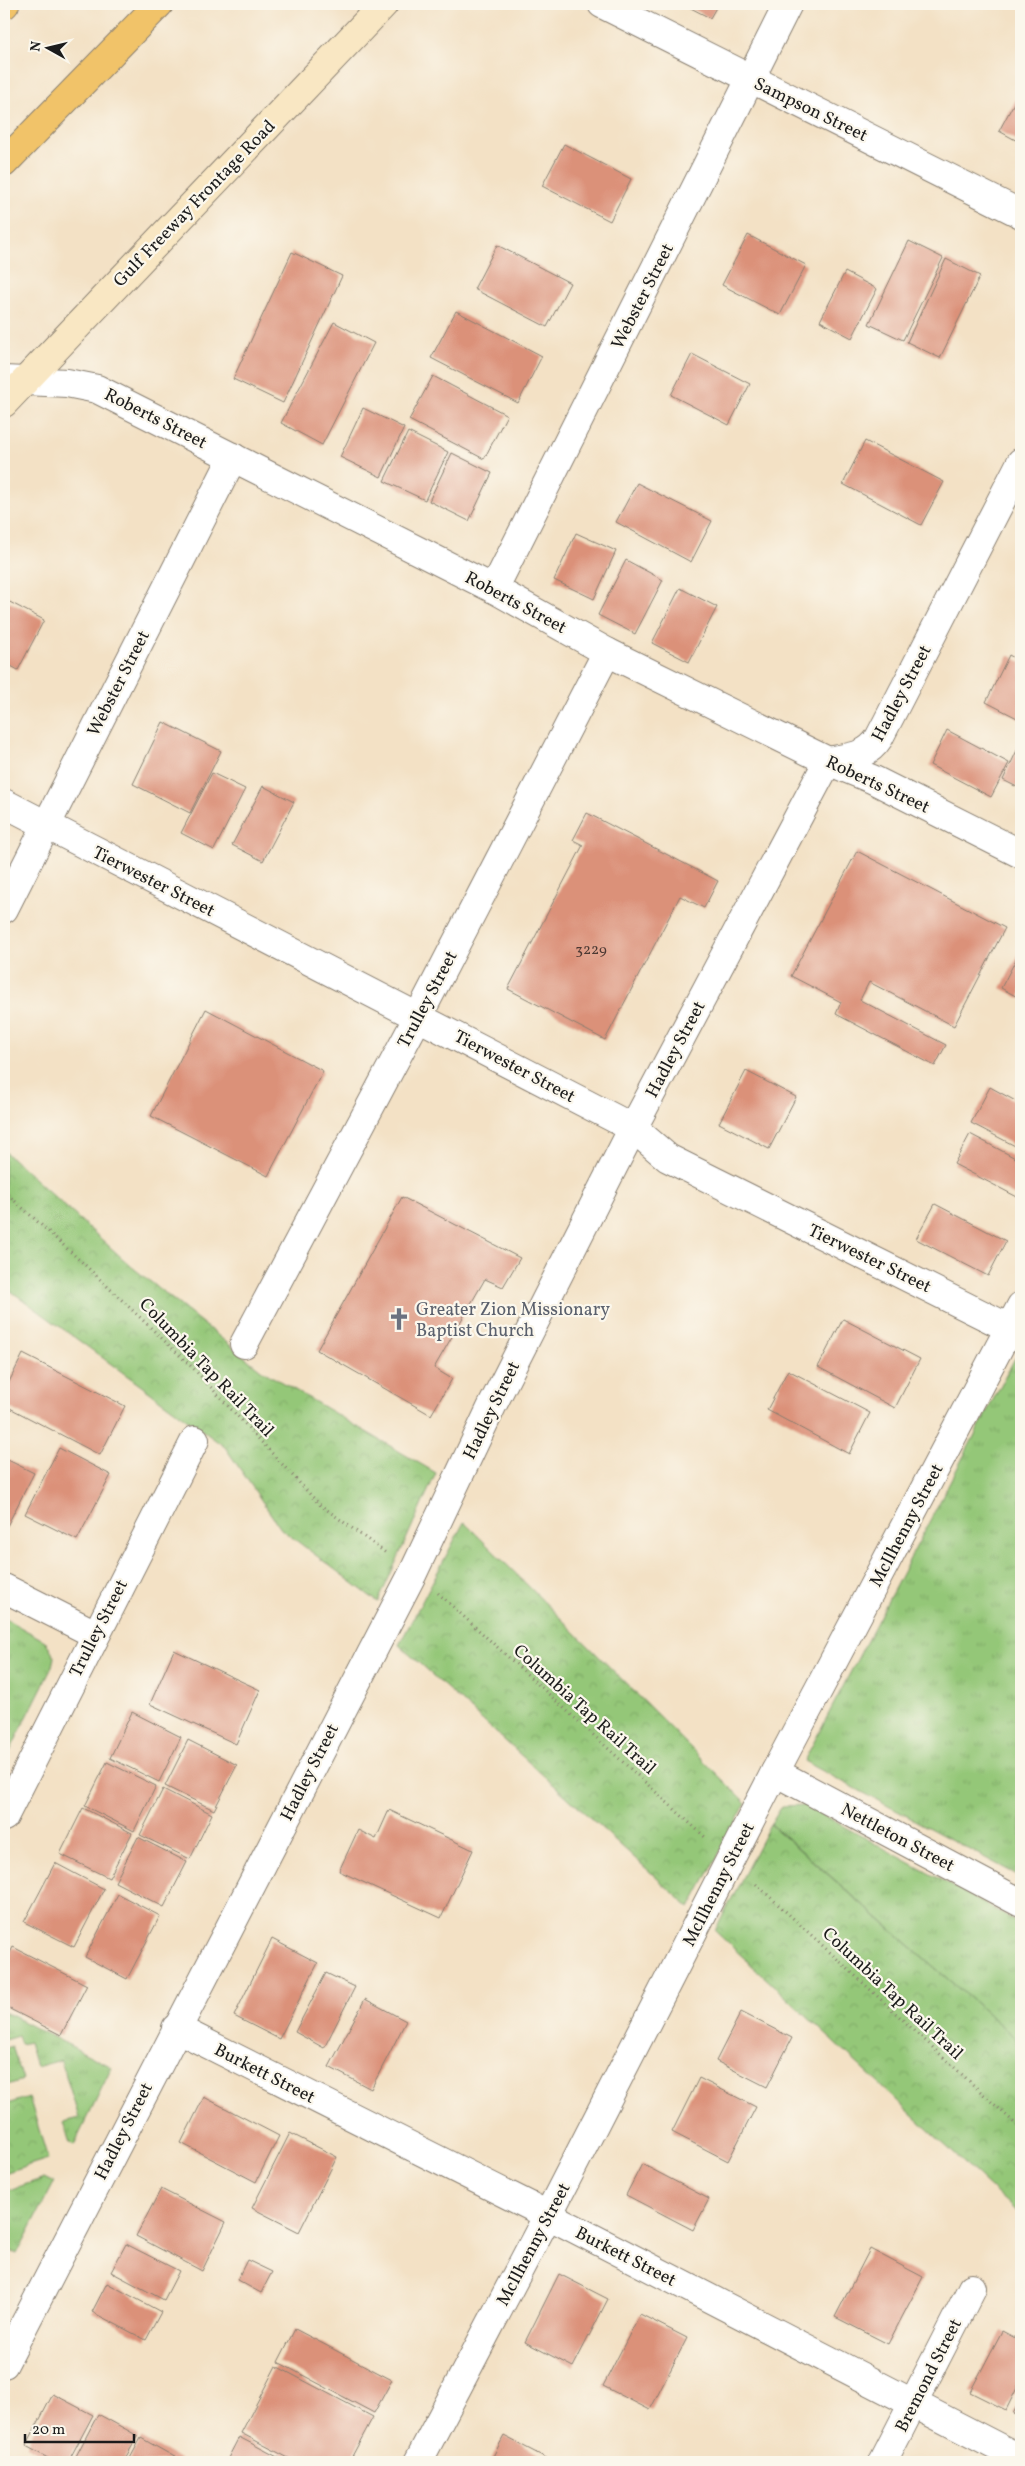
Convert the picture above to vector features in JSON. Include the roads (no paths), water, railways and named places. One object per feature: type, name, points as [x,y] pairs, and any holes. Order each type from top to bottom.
[{"type":"highway","points":[[4,163],[159,4]]},
{"type":"main road","name":"Gulf Freeway Frontage Road","points":[[4,403],[14,381],[384,4]]},
{"type":"street","name":"Sampson Street","points":[[602,4],[750,80],[1021,214]]},
{"type":"street","name":"Webster Street","points":[[494,589],[788,4]]},
{"type":"street","name":"Roberts Street","points":[[14,381],[67,383],[97,389],[494,589],[607,652],[828,760],[872,779],[1021,854]]},
{"type":"street","name":"Webster Street","points":[[4,908],[233,457]]},
{"type":"street","name":"Hadley Street","points":[[4,2364],[176,2028],[413,1573],[492,1406],[633,1128],[828,760],[863,754],[873,748],[1021,462]]},
{"type":"street","name":"Trulley Street","points":[[244,1344],[419,1015],[607,652]]},
{"type":"street","name":"Tierwester Street","points":[[4,803],[419,1015],[633,1128],[668,1158],[1018,1322]]},
{"type":"street","name":"McIlhenny Street","points":[[418,2462],[548,2216],[775,1772],[1018,1322]]},
{"type":"street","name":"Trulley Street","points":[[4,1817],[95,1634],[195,1440]]},
{"type":"street","points":[[4,1588],[95,1634]]},
{"type":"street","name":"Nettleton Street","points":[[775,1772],[1021,1902]]},
{"type":"street","name":"Burkett Street","points":[[176,2028],[548,2216],[1021,2459]]},
{"type":"street","name":"Bremond Street","points":[[883,2462],[972,2288]]},
{"type":"place","name":"Greater Zion Missionary Baptist Church","points":[[399,1319]]}]
